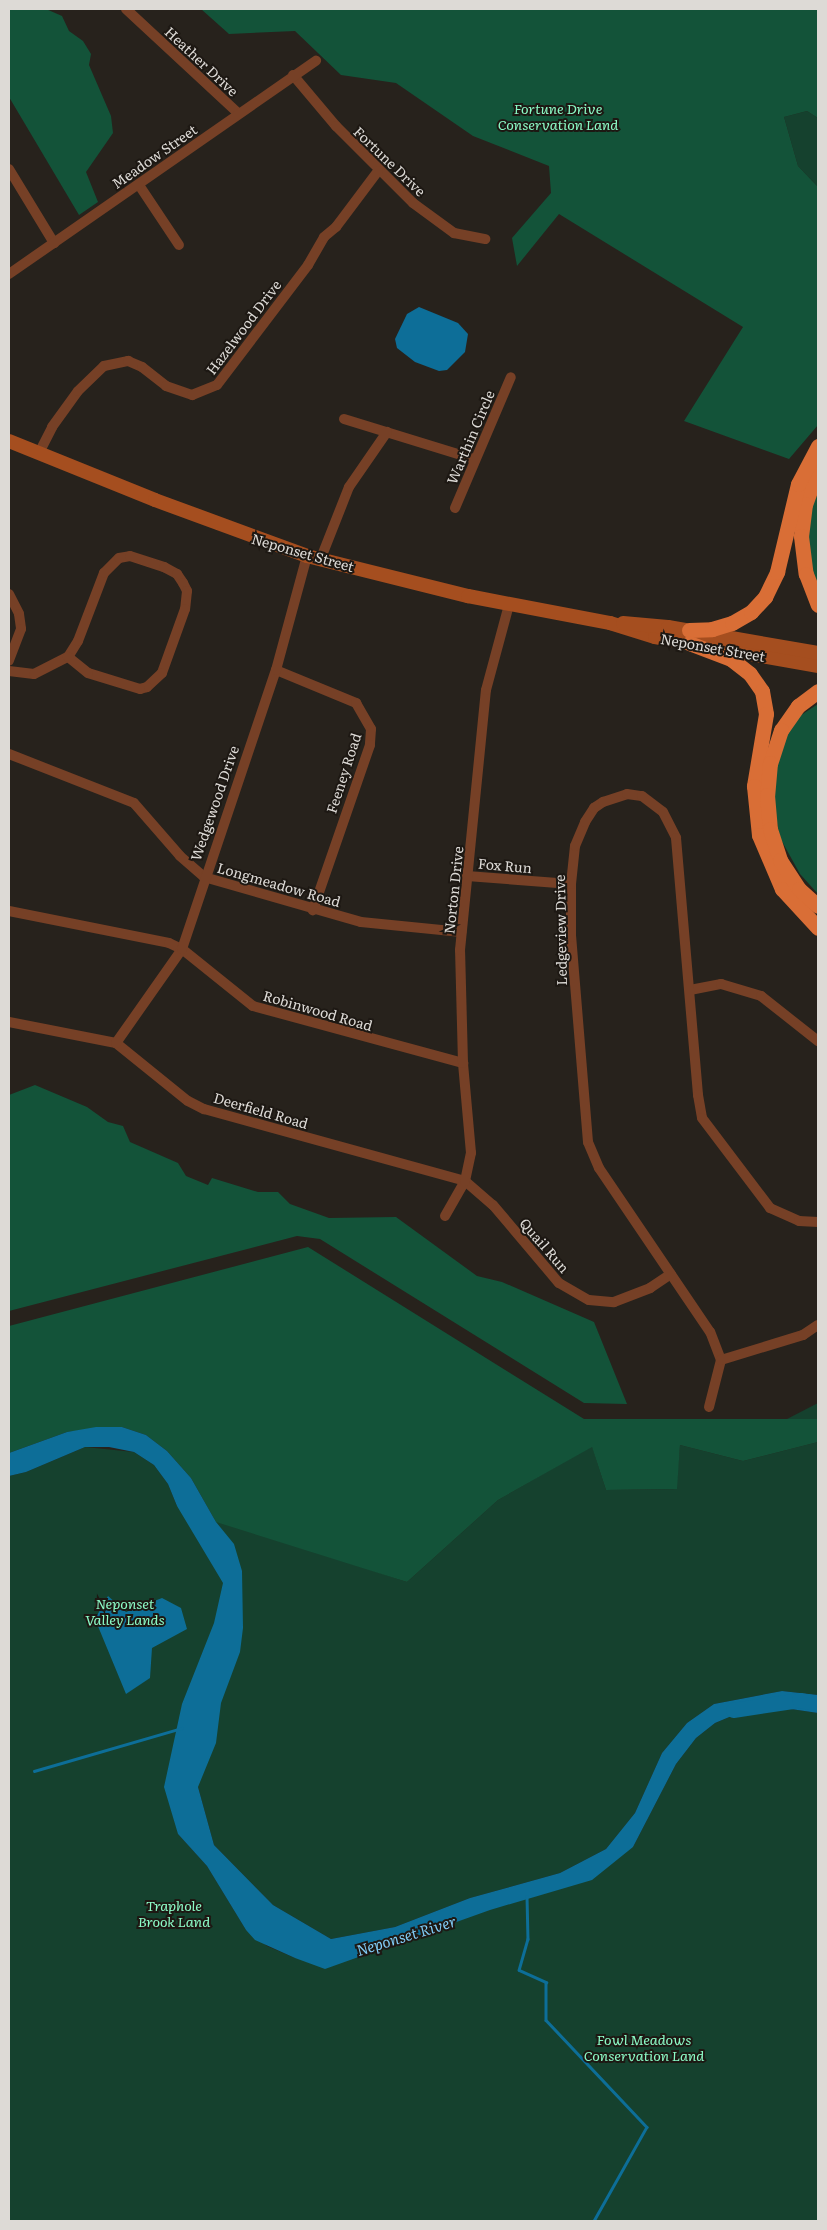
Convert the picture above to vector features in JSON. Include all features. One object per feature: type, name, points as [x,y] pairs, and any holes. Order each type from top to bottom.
[{"type":"highway","points":[[689,637],[732,623],[751,612],[765,597],[777,572],[798,484],[818,446]]},
{"type":"highway","points":[[818,469],[805,504],[801,536],[806,574],[818,605]]},
{"type":"highway","points":[[689,637],[735,662],[753,677],[762,691],[766,714],[754,786],[759,835],[782,889],[818,928]]},
{"type":"highway","points":[[818,691],[798,706],[781,730],[770,764],[767,802],[772,836],[783,865],[799,889],[818,906]]},
{"type":"main road","name":"Neponset Street","points":[[9,441],[307,556],[509,604],[689,637],[818,666]]},
{"type":"main road","name":"Neponset Street","points":[[689,637],[818,653]]},
{"type":"street","name":"Heather Drive","points":[[126,9],[238,113]]},
{"type":"street","name":"Meadow Street","points":[[9,274],[139,185],[238,113],[316,61]]},
{"type":"street","name":"Fortune Drive","points":[[293,76],[378,171],[413,203],[454,233],[486,239]]},
{"type":"street","points":[[9,169],[54,243]]},
{"type":"street","name":"Hazelwood Drive","points":[[39,453],[52,427],[73,398],[104,366],[128,361],[142,368],[166,386],[186,394],[204,392],[216,385],[308,265],[324,237],[336,227],[378,171]]},
{"type":"street","points":[[139,185],[179,245]]},
{"type":"street","name":"Warthin Circle","points":[[455,508],[474,459],[511,377]]},
{"type":"street","points":[[344,419],[474,459]]},
{"type":"street","points":[[321,558],[350,487],[386,432]]},
{"type":"street","points":[[9,671],[34,674],[68,657],[78,641],[104,573],[113,562],[124,556],[138,558],[164,567],[177,574],[183,582],[187,591],[185,609],[162,673],[147,687],[140,689],[88,673],[68,657]]},
{"type":"street","name":"Wedgewood Drive","points":[[116,1043],[182,949],[204,877],[276,670],[307,556]]},
{"type":"street","points":[[9,594],[19,614],[20,629],[9,661]]},
{"type":"street","name":"Norton Drive","points":[[445,1216],[465,1181],[471,1153],[462,1064],[459,976],[462,932],[486,690],[509,604]]},
{"type":"street","name":"Feeney Road","points":[[276,670],[356,703],[372,729],[370,745],[313,910]]},
{"type":"street","name":"Longmeadow Road","points":[[9,754],[134,803],[180,856],[204,877],[313,910],[361,922],[462,932]]},
{"type":"street","name":"Ledgeview Drive","points":[[721,1360],[710,1332],[599,1168],[588,1142],[571,937],[571,884],[575,846],[594,808],[627,794],[642,796],[653,802],[671,822],[676,838],[702,1118],[770,1208],[799,1221],[818,1222]]},
{"type":"street","name":"Fox Run","points":[[467,876],[571,884]]},
{"type":"street","name":"Robinwood Road","points":[[9,911],[169,943],[182,949],[253,1006],[462,1064]]},
{"type":"street","points":[[690,990],[721,984],[761,996],[818,1041]]},
{"type":"street","name":"Deerfield Road","points":[[9,1022],[116,1043],[188,1101],[204,1109],[465,1181]]},
{"type":"street","name":"Quail Run","points":[[465,1181],[493,1205],[559,1283],[589,1300],[614,1302],[650,1288],[672,1274]]},
{"type":"street","points":[[709,1407],[721,1360],[803,1335],[818,1325]]},
{"type":"green space","points":[[9,9],[46,9],[62,16],[69,31],[83,41],[91,54],[89,65],[111,116],[113,133],[86,172],[98,202],[79,215],[9,97]]},
{"type":"green space","name":"Fortune Drive Conservation Land","points":[[201,9],[818,9],[818,118],[807,111],[784,117],[798,166],[818,187],[818,425],[789,459],[684,421],[743,327],[559,214],[517,266],[512,238],[551,193],[549,166],[473,136],[396,83],[341,75],[295,31],[229,34]]},
{"type":"green space","points":[[807,111],[818,118],[818,187],[798,166],[784,117]]},
{"type":"green space","points":[[818,493],[818,589],[807,556],[808,515]]},
{"type":"green space","points":[[818,704],[818,894],[800,874],[779,836],[773,795],[778,758],[792,721]]},
{"type":"green space","points":[[35,1085],[87,1107],[108,1122],[123,1126],[130,1142],[178,1163],[186,1176],[208,1185],[212,1178],[258,1192],[278,1192],[290,1204],[329,1218],[396,1217],[477,1276],[502,1282],[594,1322],[627,1404],[584,1403],[320,1239],[297,1236],[9,1311],[9,1095]]},
{"type":"green space","points":[[308,1247],[584,1419],[818,1419],[818,1442],[743,1461],[680,1445],[677,1489],[606,1490],[592,1447],[498,1500],[407,1582],[216,1522],[191,1478],[167,1451],[146,1435],[122,1427],[67,1432],[9,1453],[9,1326]]},
{"type":"green space","points":[[818,1403],[818,1419],[787,1419]]},
{"type":"green space","points":[[818,1442],[818,1695],[782,1691],[714,1704],[687,1723],[662,1753],[635,1813],[606,1849],[560,1873],[470,1898],[395,1927],[331,1939],[273,1905],[214,1845],[198,1787],[178,1834],[207,1866],[246,1930],[267,1946],[295,1958],[434,1931],[633,1847],[676,1764],[696,1738],[715,1723],[770,1700],[784,1708],[818,1713],[818,2221],[9,2221],[9,1476],[26,1472],[85,1447],[134,1452],[154,1465],[168,1484],[177,1506],[407,1582],[498,1500],[592,1446],[606,1490],[676,1489],[680,1445],[743,1461]]},
{"type":"water","points":[[419,307],[458,323],[468,334],[465,352],[447,370],[439,371],[415,362],[397,348],[395,339],[407,314]]},
{"type":"water","points":[[96,1427],[122,1427],[146,1435],[167,1451],[191,1478],[216,1522],[234,1544],[242,1571],[243,1628],[240,1652],[221,1703],[216,1743],[198,1787],[214,1845],[273,1905],[331,1939],[395,1927],[470,1898],[560,1873],[606,1849],[635,1813],[662,1753],[687,1723],[714,1704],[782,1691],[818,1695],[818,1713],[784,1708],[770,1700],[715,1723],[696,1738],[676,1764],[633,1847],[592,1880],[490,1910],[325,1969],[295,1958],[255,1940],[246,1930],[207,1866],[178,1834],[164,1787],[182,1704],[214,1623],[223,1583],[177,1506],[168,1484],[154,1465],[134,1452],[109,1447],[85,1447],[26,1472],[9,1476],[9,1453],[67,1432]]},
{"type":"water","points":[[108,1596],[126,1612],[162,1598],[181,1608],[187,1629],[152,1648],[150,1678],[126,1694],[95,1619]]},
{"type":"waterway","name":"Neponset River","points":[[733,1710],[799,1700],[818,1703]]},
{"type":"waterway","points":[[34,1771],[182,1728]]},
{"type":"waterway","points":[[527,1896],[528,1939],[519,1970],[546,1982],[546,2020],[647,2127],[594,2221]]},
{"type":"park label","name":"Neponset Valley Lands","points":[[125,1612]]},
{"type":"park label","name":"Traphole Brook Land","points":[[174,1914]]},
{"type":"park label","name":"Fowl Meadows Conservation Land","points":[[644,2048]]}]
